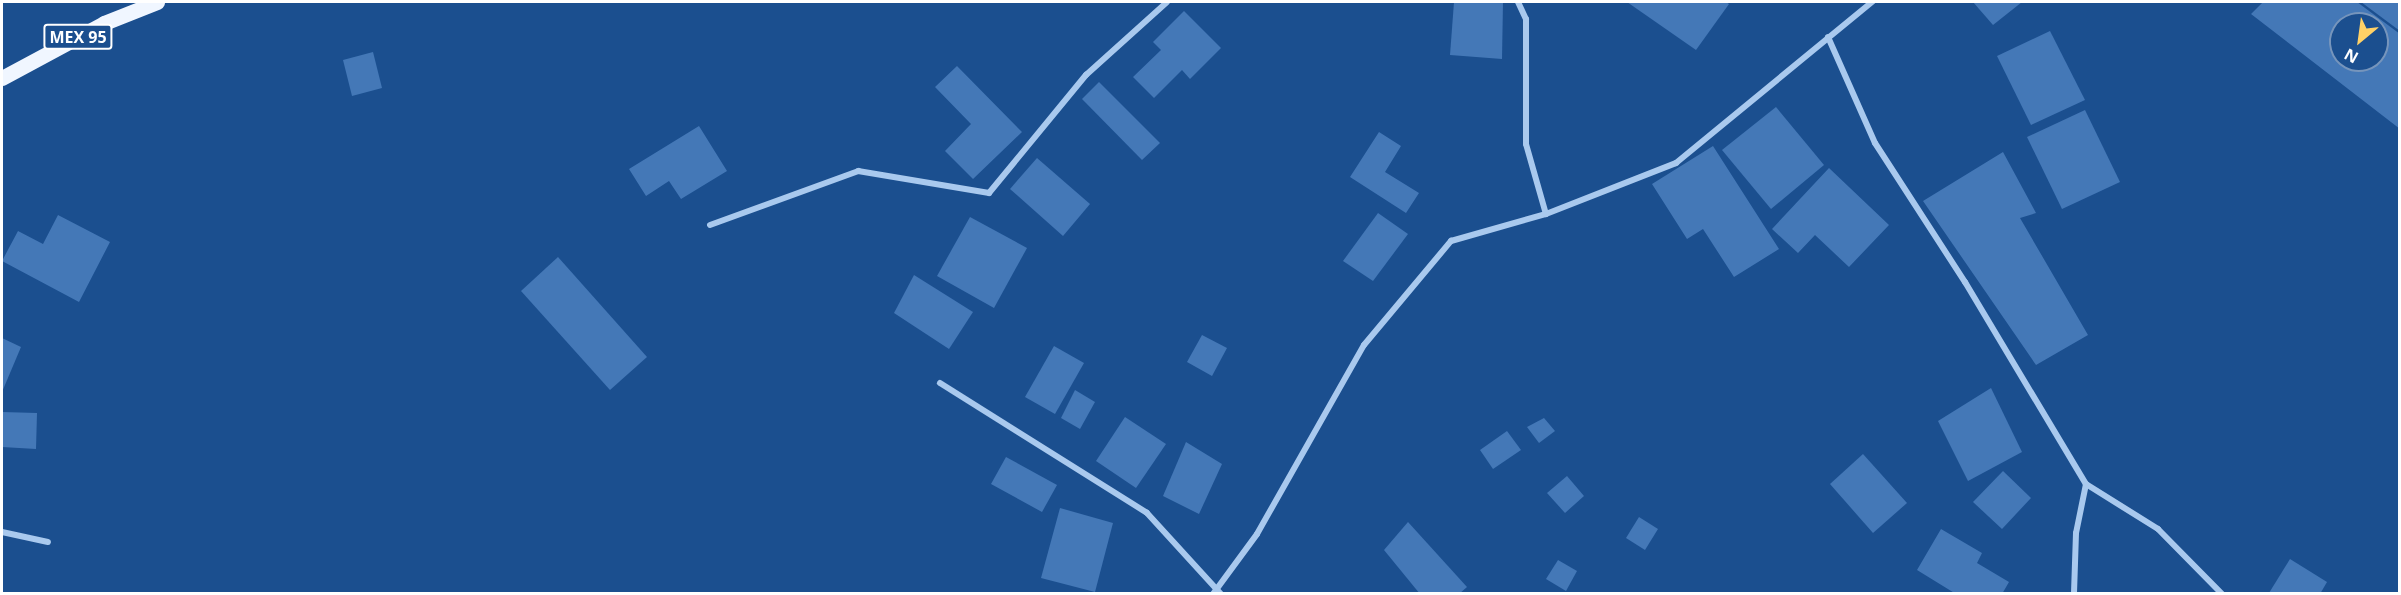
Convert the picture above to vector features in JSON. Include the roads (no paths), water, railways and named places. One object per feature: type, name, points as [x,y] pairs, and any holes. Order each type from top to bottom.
[{"type":"main road","name":"MEX 95","points":[[2,78],[104,23],[157,2]]},
{"type":"street","points":[[710,225],[858,171],[989,193],[1086,75],[1167,2]]},
{"type":"street","points":[[1518,2],[1526,19],[1526,144],[1546,214]]},
{"type":"street","points":[[940,383],[1147,513],[1217,592],[1257,534],[1364,345],[1451,241],[1546,214],[1676,163],[1872,2]]},
{"type":"street","points":[[1828,38],[1875,142],[1965,282],[2086,484],[2158,529],[2222,594]]},
{"type":"street","points":[[2074,594],[2076,533],[2086,484]]},
{"type":"street","points":[[2,532],[48,542]]}]
